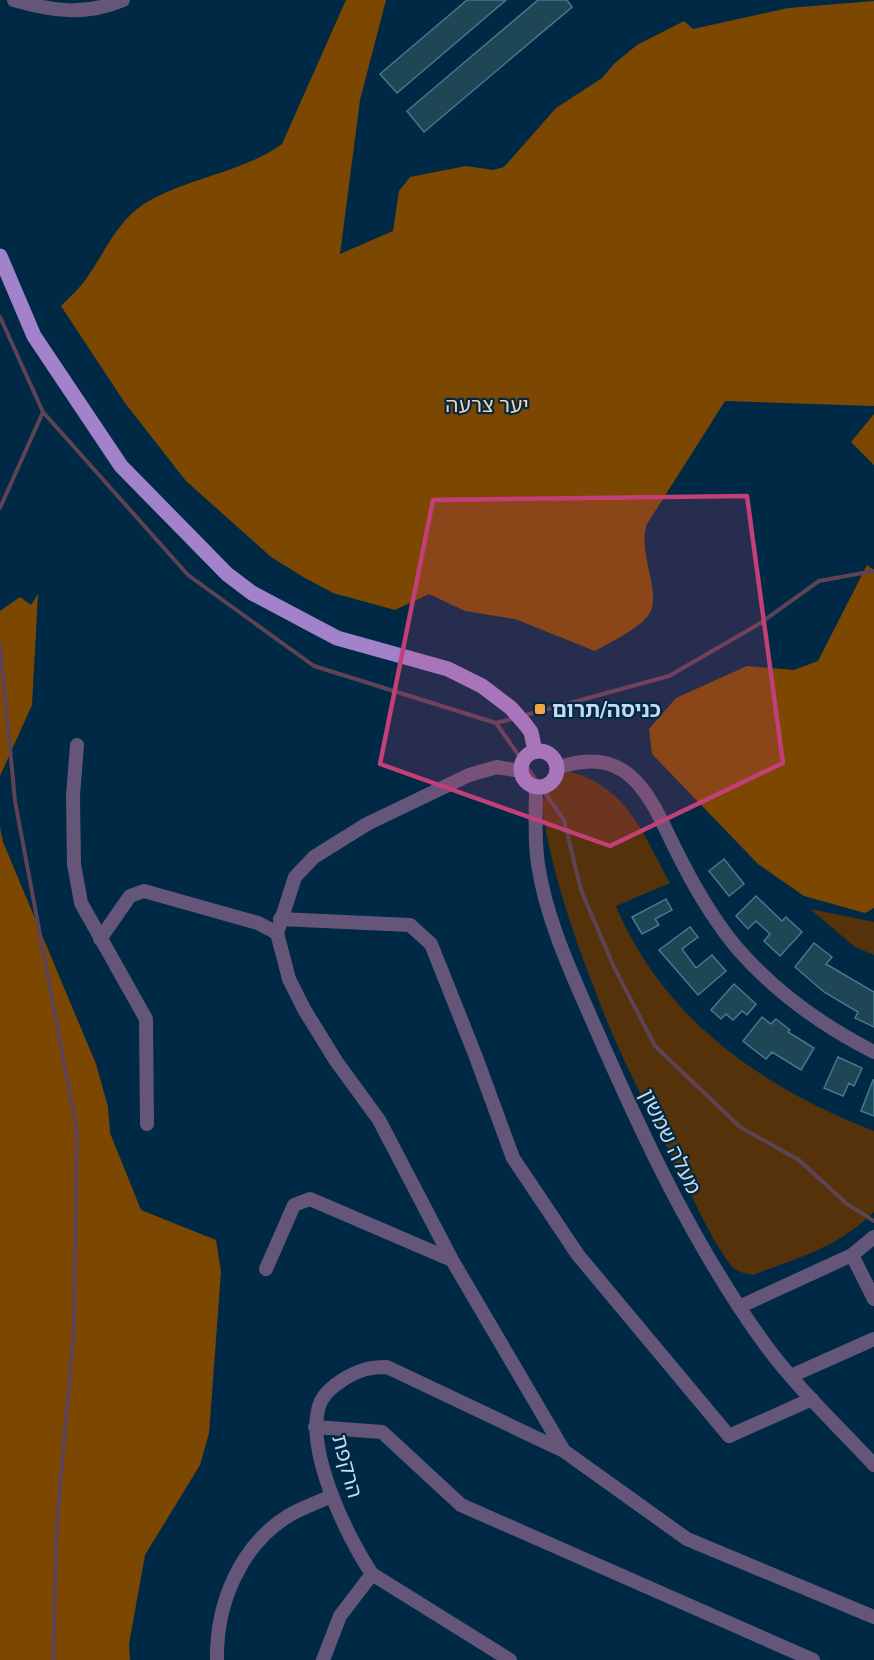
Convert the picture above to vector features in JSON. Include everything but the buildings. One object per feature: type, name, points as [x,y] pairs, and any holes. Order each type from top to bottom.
[{"type":"main road","points":[[0,256],[34,336],[115,458],[152,499],[227,574],[252,593],[337,638],[448,669],[482,686],[511,708],[525,724],[531,732],[536,751]]},
{"type":"main road","points":[[536,751],[550,755],[557,768],[551,783],[536,787],[525,781],[520,771],[524,758],[536,751]]},
{"type":"street","points":[[14,0],[51,10],[88,10],[123,0]]},
{"type":"street","points":[[77,745],[73,796],[74,864],[81,903],[146,1019],[147,1124]]},
{"type":"street","points":[[557,768],[581,760],[604,763],[623,770],[641,785],[660,816],[700,894],[737,947],[757,970],[814,1017],[874,1052]]},
{"type":"street","points":[[520,771],[497,767],[469,775],[410,802],[314,857],[295,877],[280,919],[277,933],[282,958],[304,1009],[336,1061],[379,1120],[452,1260],[564,1451],[687,1539],[874,1617]]},
{"type":"street","name":"מעלה שמשון","points":[[536,787],[538,864],[545,897],[561,944],[636,1118],[697,1239],[739,1307],[791,1376],[874,1465]]},
{"type":"street","points":[[100,939],[130,896],[144,891],[258,923],[277,933]]},
{"type":"street","points":[[280,919],[410,926],[431,944],[513,1158],[578,1255],[729,1436],[812,1399]]},
{"type":"street","points":[[266,1269],[294,1205],[310,1199],[452,1260]]},
{"type":"street","points":[[739,1307],[852,1255],[874,1237]]},
{"type":"street","points":[[852,1255],[874,1299]]},
{"type":"street","points":[[791,1376],[874,1339]]},
{"type":"street","name":"הרקפת","points":[[510,1660],[372,1574],[358,1553],[331,1496],[315,1427],[321,1400],[336,1383],[367,1367],[387,1367],[564,1451]]},
{"type":"street","points":[[315,1427],[382,1432],[461,1505],[813,1660]]},
{"type":"street","points":[[217,1660],[221,1610],[245,1557],[260,1540],[288,1516],[331,1496]]},
{"type":"street","points":[[323,1660],[340,1616],[372,1574]]},
{"type":"highlighted area","points":[[747,496],[783,763],[610,846],[380,764],[433,500]]},
{"type":"shaded area","points":[[567,771],[588,778],[619,800],[642,830],[670,883],[616,906],[636,946],[661,983],[689,1016],[721,1045],[756,1071],[793,1094],[874,1131],[874,1212],[846,1235],[817,1250],[753,1275],[740,1272],[731,1266],[721,1252],[614,1037],[570,922],[550,850],[541,801]]},
{"type":"shaded area","points":[[810,909],[874,922],[874,955],[855,947]]},
{"type":"green space","name":"יער צרעה","points":[[346,0],[386,0],[360,100],[340,254],[393,231],[399,191],[410,177],[466,166],[493,170],[504,167],[556,108],[602,78],[615,63],[637,45],[684,21],[693,29],[788,8],[874,1],[874,406],[725,401],[647,524],[645,548],[652,587],[651,609],[646,618],[636,627],[595,651],[515,619],[465,611],[429,594],[395,610],[333,593],[271,557],[186,481],[125,403],[61,306],[86,279],[126,219],[134,211],[178,187],[250,162],[282,144]]},
{"type":"green space","points":[[874,414],[874,465],[851,442]]},
{"type":"green space","points":[[867,565],[874,570],[874,908],[865,913],[804,896],[758,864],[652,754],[649,729],[676,698],[747,666],[794,670],[818,661]]},
{"type":"green space","points":[[38,594],[32,705],[0,776],[0,611],[20,597],[31,605]]},
{"type":"green space","points":[[0,827],[3,842],[96,1064],[108,1107],[110,1133],[141,1210],[216,1240],[221,1272],[209,1433],[200,1465],[145,1555],[129,1644],[130,1660],[0,1660]]},
{"type":"waterway","points":[[0,317],[43,412],[188,575],[314,666],[496,723],[564,820],[581,890],[614,967],[655,1046],[740,1127],[799,1160],[847,1204],[874,1221]]},
{"type":"waterway","points":[[0,508],[43,412]]},
{"type":"waterway","points":[[522,716],[669,676],[759,624],[819,581],[874,571]]},
{"type":"waterway","points":[[0,644],[15,801],[77,1132],[74,1328],[57,1522],[53,1660]]},
{"type":"waterway","points":[[496,723],[515,718]]},
{"type":"place","name":"כניסה/תרום","points":[[540,709]]}]
